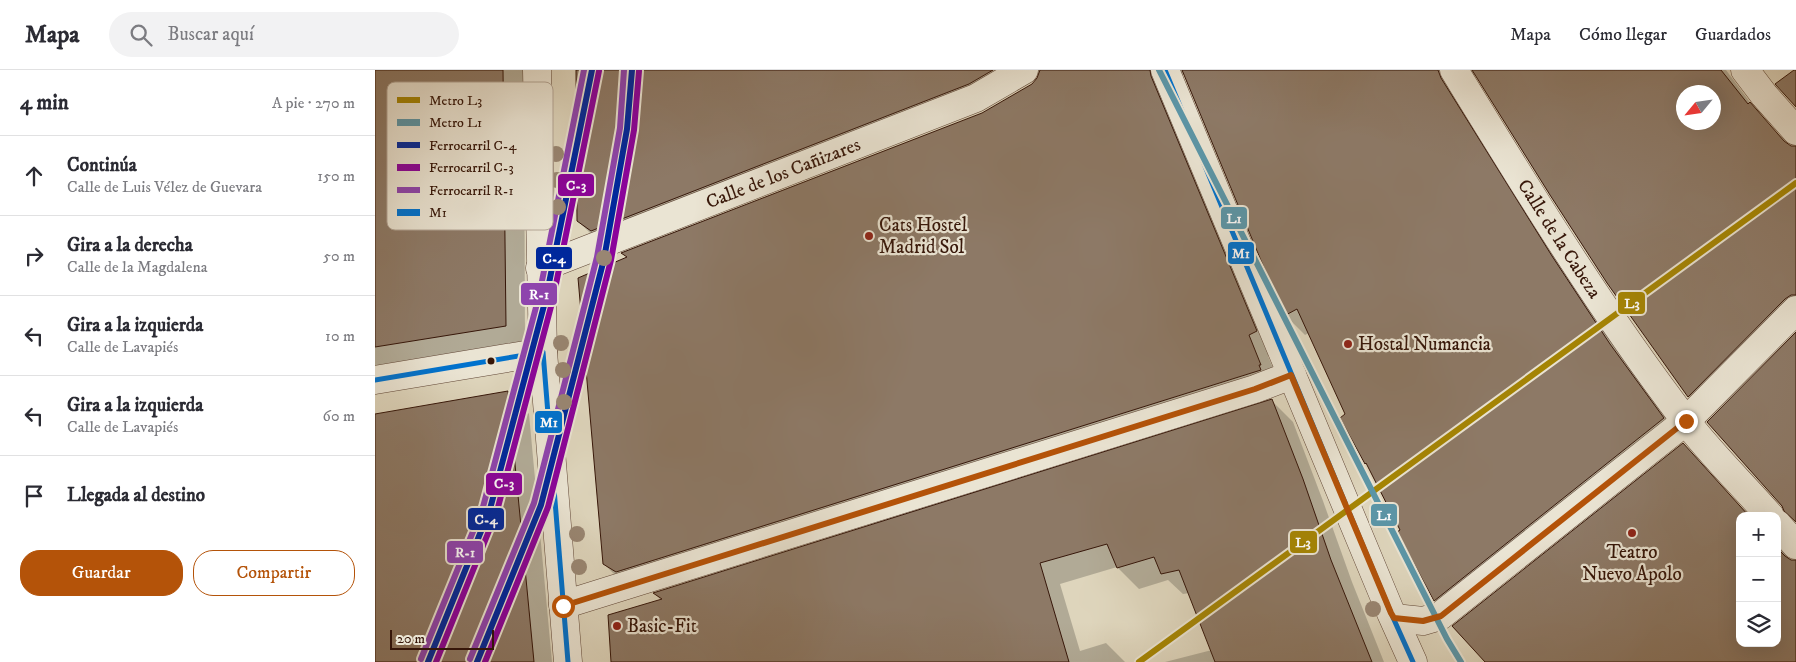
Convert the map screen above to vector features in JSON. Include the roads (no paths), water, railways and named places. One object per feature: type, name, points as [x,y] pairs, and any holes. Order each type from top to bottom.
[{"type":"street","name":"Calle de los Cañizares","points":[[540,268],[976,98],[1024,70]]},
{"type":"street","points":[[1165,70],[1291,375],[1413,662]]},
{"type":"street","name":"Calle de la Cabeza","points":[[1454,70],[1545,219],[1607,314],[1686,421],[1766,512]]},
{"type":"street","points":[[1745,70],[1796,131]]},
{"type":"street","points":[[539,230],[543,352],[568,662]]},
{"type":"street","points":[[1392,616],[1423,621],[1441,616],[1686,421],[1796,310]]},
{"type":"street","points":[[375,380],[543,352]]},
{"type":"street","points":[[563,606],[1245,392],[1291,375]]},
{"type":"street","points":[[1781,528],[1796,545]]},
{"type":"metro line","name":"L1","points":[[1159,70],[1447,639],[1461,662]]},
{"type":"metro line","name":"L3","points":[[1139,662],[1796,183]]},
{"type":"rail line","name":"R-1","points":[[553,226],[584,70]]},
{"type":"rail line","name":"C-4","points":[[428,662],[490,509],[546,298],[592,70]]},
{"type":"rail line","name":"R-1","points":[[470,659],[534,503],[597,257],[620,128],[624,70]]},
{"type":"rail line","name":"C-4","points":[[477,662],[541,505],[604,259],[627,129],[632,70]]},
{"type":"rail line","name":"C-3","points":[[436,662],[497,511],[553,299],[599,71]]},
{"type":"rail line","name":"C-3","points":[[485,662],[548,507],[611,260],[634,130],[639,71]]},
{"type":"rail line","name":"R-1","points":[[421,659],[483,507],[539,296],[552,230]]},
{"type":"place","name":"Cats Hostel Madrid Sol","points":[[869,236]]},
{"type":"place","name":"Hostal Numancia","points":[[1348,344]]},
{"type":"place","name":"Teatro Nuevo Apolo","points":[[1632,533]]},
{"type":"place","name":"Basic-Fit","points":[[617,626]]}]
